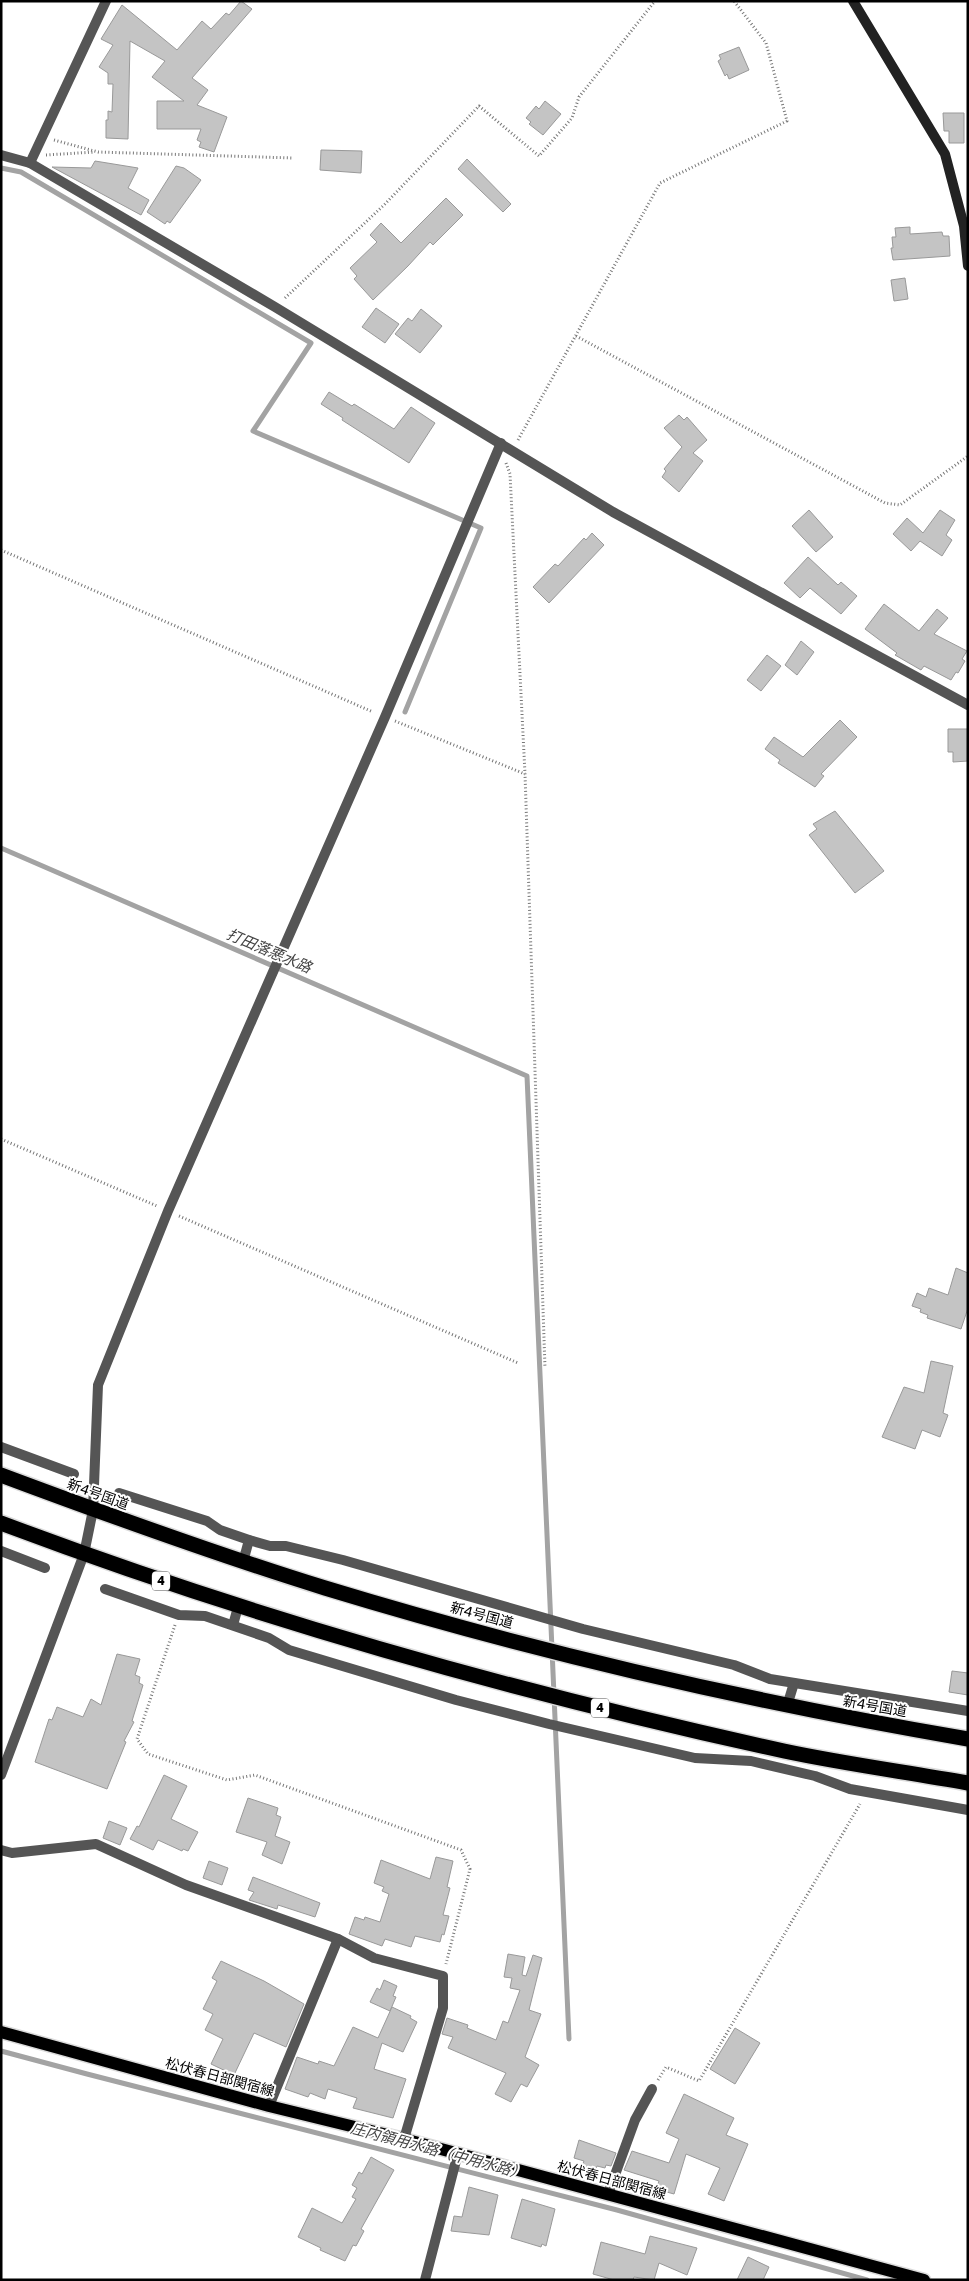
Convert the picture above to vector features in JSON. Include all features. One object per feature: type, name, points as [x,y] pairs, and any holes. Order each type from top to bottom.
[{"type":"highway","name":"新4号国道","points":[[1,1475],[93,1510],[243,1562],[326,1588],[474,1630],[787,1706],[968,1739]]},
{"type":"highway","name":"4","points":[[1,1523],[238,1607],[427,1663],[564,1700],[786,1751],[968,1783]]},
{"type":"main road","name":"松伏春日部関宿線","points":[[1,2032],[269,2106],[458,2153],[924,2280]]},
{"type":"street","points":[[32,160],[106,1]]},
{"type":"street","points":[[853,1],[945,154],[966,226],[968,266]]},
{"type":"street","points":[[1,155],[32,160],[613,512],[968,705]]},
{"type":"street","points":[[1,1775],[84,1554],[93,1510],[98,1385],[168,1211],[386,717],[501,443]]},
{"type":"street","points":[[1,1447],[74,1474]]},
{"type":"street","points":[[119,1493],[207,1521],[220,1530],[249,1540],[270,1546],[286,1546],[343,1560],[582,1629],[734,1665],[770,1679],[968,1712]]},
{"type":"street","points":[[243,1562],[249,1540]]},
{"type":"street","points":[[1,1551],[45,1568]]},
{"type":"street","points":[[105,1589],[178,1615],[205,1616],[269,1638],[290,1650],[456,1700],[694,1758],[751,1761],[815,1776],[850,1790],[968,1810]]},
{"type":"street","points":[[233,1625],[238,1607]]},
{"type":"street","points":[[787,1706],[794,1683]]},
{"type":"street","points":[[782,1768],[786,1751]]},
{"type":"street","points":[[1,1850],[12,1853],[96,1844],[186,1885],[338,1939],[374,1958],[442,1976],[443,2008],[404,2139]]},
{"type":"street","points":[[269,2106],[338,1939]]},
{"type":"street","points":[[608,2194],[635,2120],[652,2089]]},
{"type":"street","points":[[425,2280],[458,2153]]},
{"type":"path","points":[[275,307],[385,204],[479,106],[539,156],[572,118],[578,97],[655,1]]},
{"type":"path","points":[[512,450],[660,183],[787,121],[766,43],[734,1]]},
{"type":"path","points":[[43,137],[98,152]]},
{"type":"path","points":[[32,160],[98,152],[292,158]]},
{"type":"path","points":[[576,336],[884,503],[900,505],[968,456]]},
{"type":"path","points":[[501,443],[510,474],[524,774],[545,1368]]},
{"type":"path","points":[[1,550],[386,717],[524,774]]},
{"type":"path","points":[[1,1138],[518,1363]]},
{"type":"path","points":[[178,1615],[137,1739],[148,1754],[174,1763],[227,1780],[255,1775],[461,1850],[470,1869],[442,1976]]},
{"type":"path","points":[[652,2089],[666,2067],[699,2081],[866,1792]]},
{"type":"building","points":[[241,1],[252,9],[192,78],[208,90],[197,105],[227,117],[214,152],[199,147],[201,142],[197,140],[201,129],[157,129],[157,101],[184,101],[152,77],[165,61],[130,41],[128,139],[106,138],[108,111],[112,112],[113,84],[108,84],[108,73],[99,67],[113,45],[101,39],[122,5],[177,50],[202,21],[211,29],[226,13],[229,15]]},
{"type":"building","points":[[739,47],[749,70],[729,79],[727,74],[725,76],[718,61],[721,59],[719,55]]},
{"type":"building","points":[[545,101],[561,114],[543,135],[529,124],[531,122],[526,118],[536,106],[539,109]]},
{"type":"building","points":[[943,113],[964,113],[964,143],[949,143],[949,131],[944,131]]},
{"type":"building","points":[[321,150],[362,151],[361,173],[320,170]]},
{"type":"building","points":[[467,159],[511,204],[503,212],[458,169]]},
{"type":"building","points":[[95,161],[138,168],[128,188],[149,200],[141,215],[52,167],[91,168]]},
{"type":"building","points":[[176,166],[184,168],[201,180],[170,223],[167,221],[165,224],[147,212]]},
{"type":"building","points":[[446,198],[463,215],[433,245],[430,242],[373,300],[354,279],[357,276],[350,268],[377,242],[370,235],[381,223],[401,243]]},
{"type":"building","points":[[910,227],[910,234],[942,232],[943,236],[949,236],[950,256],[893,260],[891,248],[893,248],[892,237],[896,237],[895,228]]},
{"type":"building","points":[[905,278],[908,299],[894,301],[891,280]]},
{"type":"building","points":[[376,308],[399,324],[385,343],[362,327]]},
{"type":"building","points":[[421,309],[442,326],[420,353],[395,334],[408,318],[412,321]]},
{"type":"building","points":[[329,392],[352,406],[354,404],[394,429],[411,407],[435,423],[409,463],[342,420],[343,418],[321,404]]},
{"type":"building","points":[[679,415],[684,420],[687,417],[707,440],[693,453],[703,461],[679,492],[662,477],[666,471],[664,469],[682,447],[664,428]]},
{"type":"building","points":[[809,510],[833,537],[816,552],[792,526]]},
{"type":"building","points":[[940,510],[955,520],[946,535],[952,540],[942,556],[920,541],[911,551],[893,534],[907,518],[923,533]]},
{"type":"building","points":[[592,533],[604,545],[549,603],[533,587],[555,564],[558,566],[584,538],[586,540]]},
{"type":"building","points":[[808,557],[838,585],[841,582],[857,596],[841,614],[810,588],[800,598],[784,583]]},
{"type":"building","points":[[884,604],[919,631],[937,609],[948,618],[934,634],[967,651],[962,659],[965,661],[951,680],[924,666],[921,670],[895,655],[897,653],[865,629]]},
{"type":"building","points":[[801,641],[814,652],[797,675],[785,665]]},
{"type":"building","points":[[767,655],[781,666],[761,691],[747,680]]},
{"type":"building","points":[[840,720],[857,737],[821,774],[824,776],[815,787],[778,763],[780,760],[765,749],[774,737],[803,757]]},
{"type":"building","points":[[948,729],[968,729],[968,761],[953,762],[953,752],[948,752]]},
{"type":"building","points":[[835,811],[884,871],[855,893],[809,835],[817,829],[813,824]]},
{"type":"building","points":[[956,1268],[968,1273],[968,1308],[961,1329],[927,1318],[928,1315],[920,1312],[921,1309],[912,1306],[917,1293],[926,1297],[929,1288],[948,1295]]},
{"type":"building","points":[[931,1361],[953,1366],[943,1413],[948,1415],[940,1437],[922,1430],[915,1449],[882,1437],[904,1387],[924,1393]]},
{"type":"building","points":[[117,1654],[140,1659],[135,1675],[140,1677],[139,1683],[143,1685],[132,1721],[134,1722],[124,1741],[126,1742],[107,1789],[35,1762],[49,1719],[52,1720],[57,1707],[83,1717],[91,1699],[101,1705]]},
{"type":"building","points":[[952,1671],[968,1673],[968,1695],[949,1692]]},
{"type":"building","points":[[164,1775],[187,1786],[171,1819],[198,1832],[188,1851],[183,1849],[182,1851],[158,1840],[153,1850],[130,1839],[137,1826],[139,1827]]},
{"type":"building","points":[[248,1798],[278,1808],[276,1815],[281,1817],[275,1836],[290,1842],[282,1864],[262,1855],[267,1842],[236,1832]]},
{"type":"building","points":[[109,1821],[127,1828],[120,1845],[103,1838]]},
{"type":"building","points":[[436,1857],[453,1861],[447,1887],[450,1888],[443,1915],[449,1916],[440,1942],[415,1936],[411,1947],[385,1939],[382,1946],[349,1934],[355,1917],[364,1920],[365,1917],[380,1922],[389,1894],[382,1891],[384,1887],[374,1883],[381,1860],[430,1879]]},
{"type":"building","points":[[209,1861],[228,1868],[222,1885],[203,1878]]},
{"type":"building","points":[[253,1877],[320,1903],[315,1917],[278,1905],[277,1909],[249,1900],[254,1892],[248,1890]]},
{"type":"building","points":[[508,1954],[525,1957],[522,1975],[526,1976],[533,1955],[542,1958],[529,2010],[541,2014],[525,2057],[539,2065],[527,2087],[521,2084],[511,2102],[495,2094],[506,2073],[448,2048],[453,2037],[442,2034],[447,2018],[468,2025],[467,2028],[496,2040],[503,2021],[508,2023],[520,1990],[510,1988],[512,1978],[504,1977]]},
{"type":"building","points":[[221,1961],[264,1981],[304,2004],[286,2047],[254,2033],[234,2075],[211,2064],[223,2039],[205,2030],[213,2014],[203,2009],[217,1981],[212,1978]]},
{"type":"building","points":[[384,1980],[397,1986],[393,1996],[396,1997],[390,2011],[370,2002],[377,1988],[380,1990]]},
{"type":"building","points":[[392,2007],[411,2016],[410,2018],[417,2022],[403,2052],[382,2043],[374,2069],[406,2079],[393,2118],[353,2108],[357,2098],[328,2089],[325,2099],[310,2093],[308,2097],[285,2089],[297,2057],[318,2064],[319,2061],[334,2066],[353,2027],[378,2038]]},
{"type":"building","points":[[735,2028],[760,2043],[735,2084],[710,2069]]},
{"type":"building","points":[[684,2094],[734,2118],[726,2135],[748,2144],[724,2201],[708,2194],[720,2168],[686,2154],[674,2194],[656,2189],[659,2181],[624,2170],[632,2151],[669,2163],[679,2139],[666,2133]]},
{"type":"building","points":[[579,2140],[616,2153],[611,2166],[606,2165],[605,2168],[597,2166],[596,2169],[582,2166],[584,2161],[574,2158]]},
{"type":"building","points":[[371,2157],[394,2170],[361,2229],[364,2231],[356,2246],[353,2245],[345,2261],[320,2250],[321,2248],[298,2237],[312,2208],[342,2223],[356,2199],[352,2197],[357,2188],[352,2185],[359,2172],[362,2174]]},
{"type":"building","points":[[469,2187],[498,2195],[489,2235],[451,2231],[454,2216],[462,2217]]},
{"type":"building","points":[[522,2199],[555,2209],[546,2246],[542,2244],[541,2247],[511,2238]]},
{"type":"building","points":[[650,2236],[697,2248],[687,2275],[659,2263],[654,2280],[634,2277],[633,2280],[614,2280],[593,2274],[601,2242],[645,2254]]},
{"type":"building","points":[[748,2257],[769,2267],[763,2280],[737,2280]]},
{"type":"waterway","points":[[1,168],[21,172],[311,343],[253,431],[481,528],[405,712]]},
{"type":"waterway","name":"打田落悪水路","points":[[1,848],[527,1076],[569,2039]]},
{"type":"waterway","name":"庄内領用水路（中用水路）","points":[[1,2051],[617,2210],[867,2280]]}]
